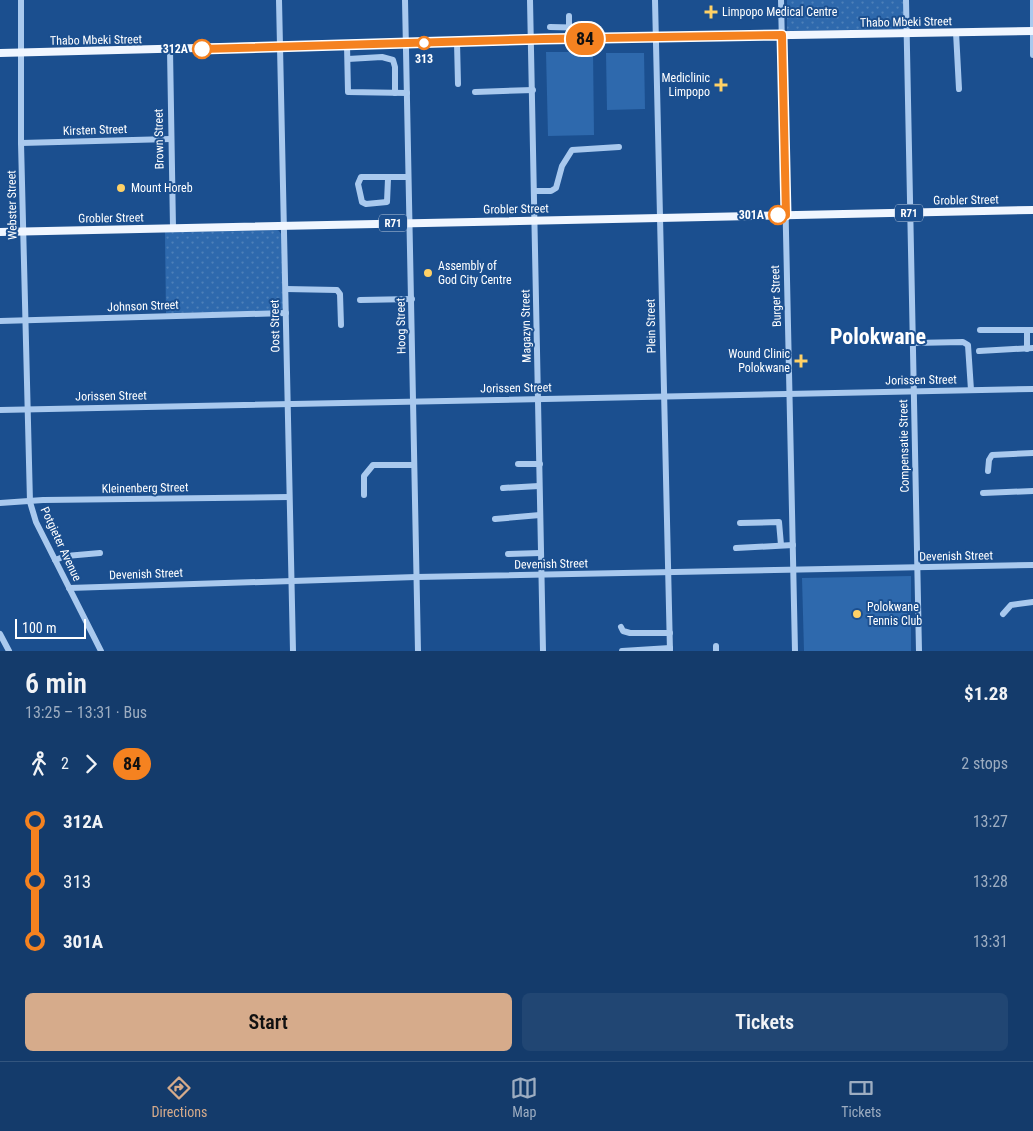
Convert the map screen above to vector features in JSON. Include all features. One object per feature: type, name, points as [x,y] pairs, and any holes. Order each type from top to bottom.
[{"type":"main road","name":"Thabo Mbeki Street","points":[[0,53],[569,39],[1033,31]]},
{"type":"main road","name":"Grobler Street","points":[[0,232],[534,219],[1033,210]]},
{"type":"street","name":"Webster Street","points":[[21,0],[21,143],[27,409]]},
{"type":"street","name":"Oost Street","points":[[279,0],[293,651]]},
{"type":"street","name":"Hoog Street","points":[[405,0],[408,177],[411,222],[418,651]]},
{"type":"street","name":"Magazyn Street","points":[[530,0],[543,651]]},
{"type":"street","name":"Plein Street","points":[[655,0],[670,649]]},
{"type":"street","name":"Burger Street","points":[[781,0],[795,651]]},
{"type":"street","name":"Compensatie Street","points":[[906,0],[919,568],[919,651]]},
{"type":"street","points":[[1033,0],[1033,55]]},
{"type":"street","points":[[569,16],[569,39]]},
{"type":"street","points":[[550,28],[593,28]]},
{"type":"street","points":[[956,32],[959,89]]},
{"type":"street","points":[[457,42],[458,84]]},
{"type":"street","points":[[347,45],[348,92],[407,92]]},
{"type":"street","name":"Brown Street","points":[[170,50],[173,228]]},
{"type":"street","points":[[348,59],[382,57],[393,60],[395,66],[395,93]]},
{"type":"street","points":[[475,92],[533,90]]},
{"type":"street","name":"Kirsten Street","points":[[21,143],[170,139]]},
{"type":"street","points":[[534,191],[556,188],[562,166],[572,150],[619,148]]},
{"type":"street","points":[[388,179],[387,202],[366,204],[362,202],[358,188],[360,178],[384,176],[388,179],[408,177]]},
{"type":"street","points":[[286,289],[337,290],[340,294],[341,325]]},
{"type":"street","points":[[360,300],[412,299]]},
{"type":"street","name":"Johnson Street","points":[[0,321],[286,313]]},
{"type":"street","points":[[979,351],[1030,349],[1030,330],[980,330]]},
{"type":"street","points":[[913,343],[963,342],[968,345],[970,390]]},
{"type":"street","name":"Jorissen Street","points":[[0,410],[1033,389]]},
{"type":"street","name":"Potgieter Avenue","points":[[27,409],[30,502],[36,522],[101,651]]},
{"type":"street","points":[[988,471],[989,460],[992,455],[1033,453]]},
{"type":"street","points":[[518,464],[540,464]]},
{"type":"street","points":[[364,495],[364,476],[373,465],[414,465]]},
{"type":"street","points":[[503,488],[539,486]]},
{"type":"street","points":[[983,493],[1033,491]]},
{"type":"street","name":"Kleinenberg Street","points":[[0,503],[290,497]]},
{"type":"street","points":[[495,519],[540,515]]},
{"type":"street","points":[[740,523],[779,522],[781,545]]},
{"type":"street","points":[[736,548],[793,545]]},
{"type":"street","points":[[55,560],[66,556],[100,553]]},
{"type":"street","points":[[508,554],[541,553]]},
{"type":"street","name":"Devenish Street","points":[[69,588],[416,577],[668,574],[1033,565]]},
{"type":"street","points":[[1003,614],[1011,605],[1033,602]]},
{"type":"street","points":[[621,627],[623,631],[630,633],[670,633]]},
{"type":"street","points":[[0,634],[9,651]]},
{"type":"street","points":[[622,651],[670,649]]},
{"type":"shaded area","points":[[787,0],[905,0],[906,29],[787,31]]},
{"type":"shaded area","points":[[546,52],[593,52],[594,135],[548,136]]},
{"type":"shaded area","points":[[606,53],[644,53],[645,109],[607,110]]},
{"type":"shaded area","points":[[278,230],[282,235],[283,308],[279,311],[166,313],[165,232]]},
{"type":"shaded area","name":"Polokwane Tennis Club","points":[[911,576],[911,651],[804,651],[802,578]]},
{"type":"bus line","name":"84","points":[[202,49],[544,39],[782,35],[786,215],[778,215]]},
{"type":"place","name":"Limpopo Medical Centre","points":[[711,12]]},
{"type":"place","name":"313","points":[[424,43]]},
{"type":"place","name":"312A","points":[[202,49]]},
{"type":"place","name":"Mediclinic Limpopo","points":[[721,85]]},
{"type":"place","name":"Mount Horeb","points":[[121,188]]},
{"type":"place","name":"301A","points":[[778,215]]},
{"type":"place","name":"Assembly of God City Centre","points":[[428,273]]},
{"type":"place","name":"Wound Clinic Polokwane","points":[[801,361]]},
{"type":"place","name":"Polokwane Tennis Club","points":[[857,614]]},
{"type":"district","name":"Polokwane","points":[[878,336]]}]
